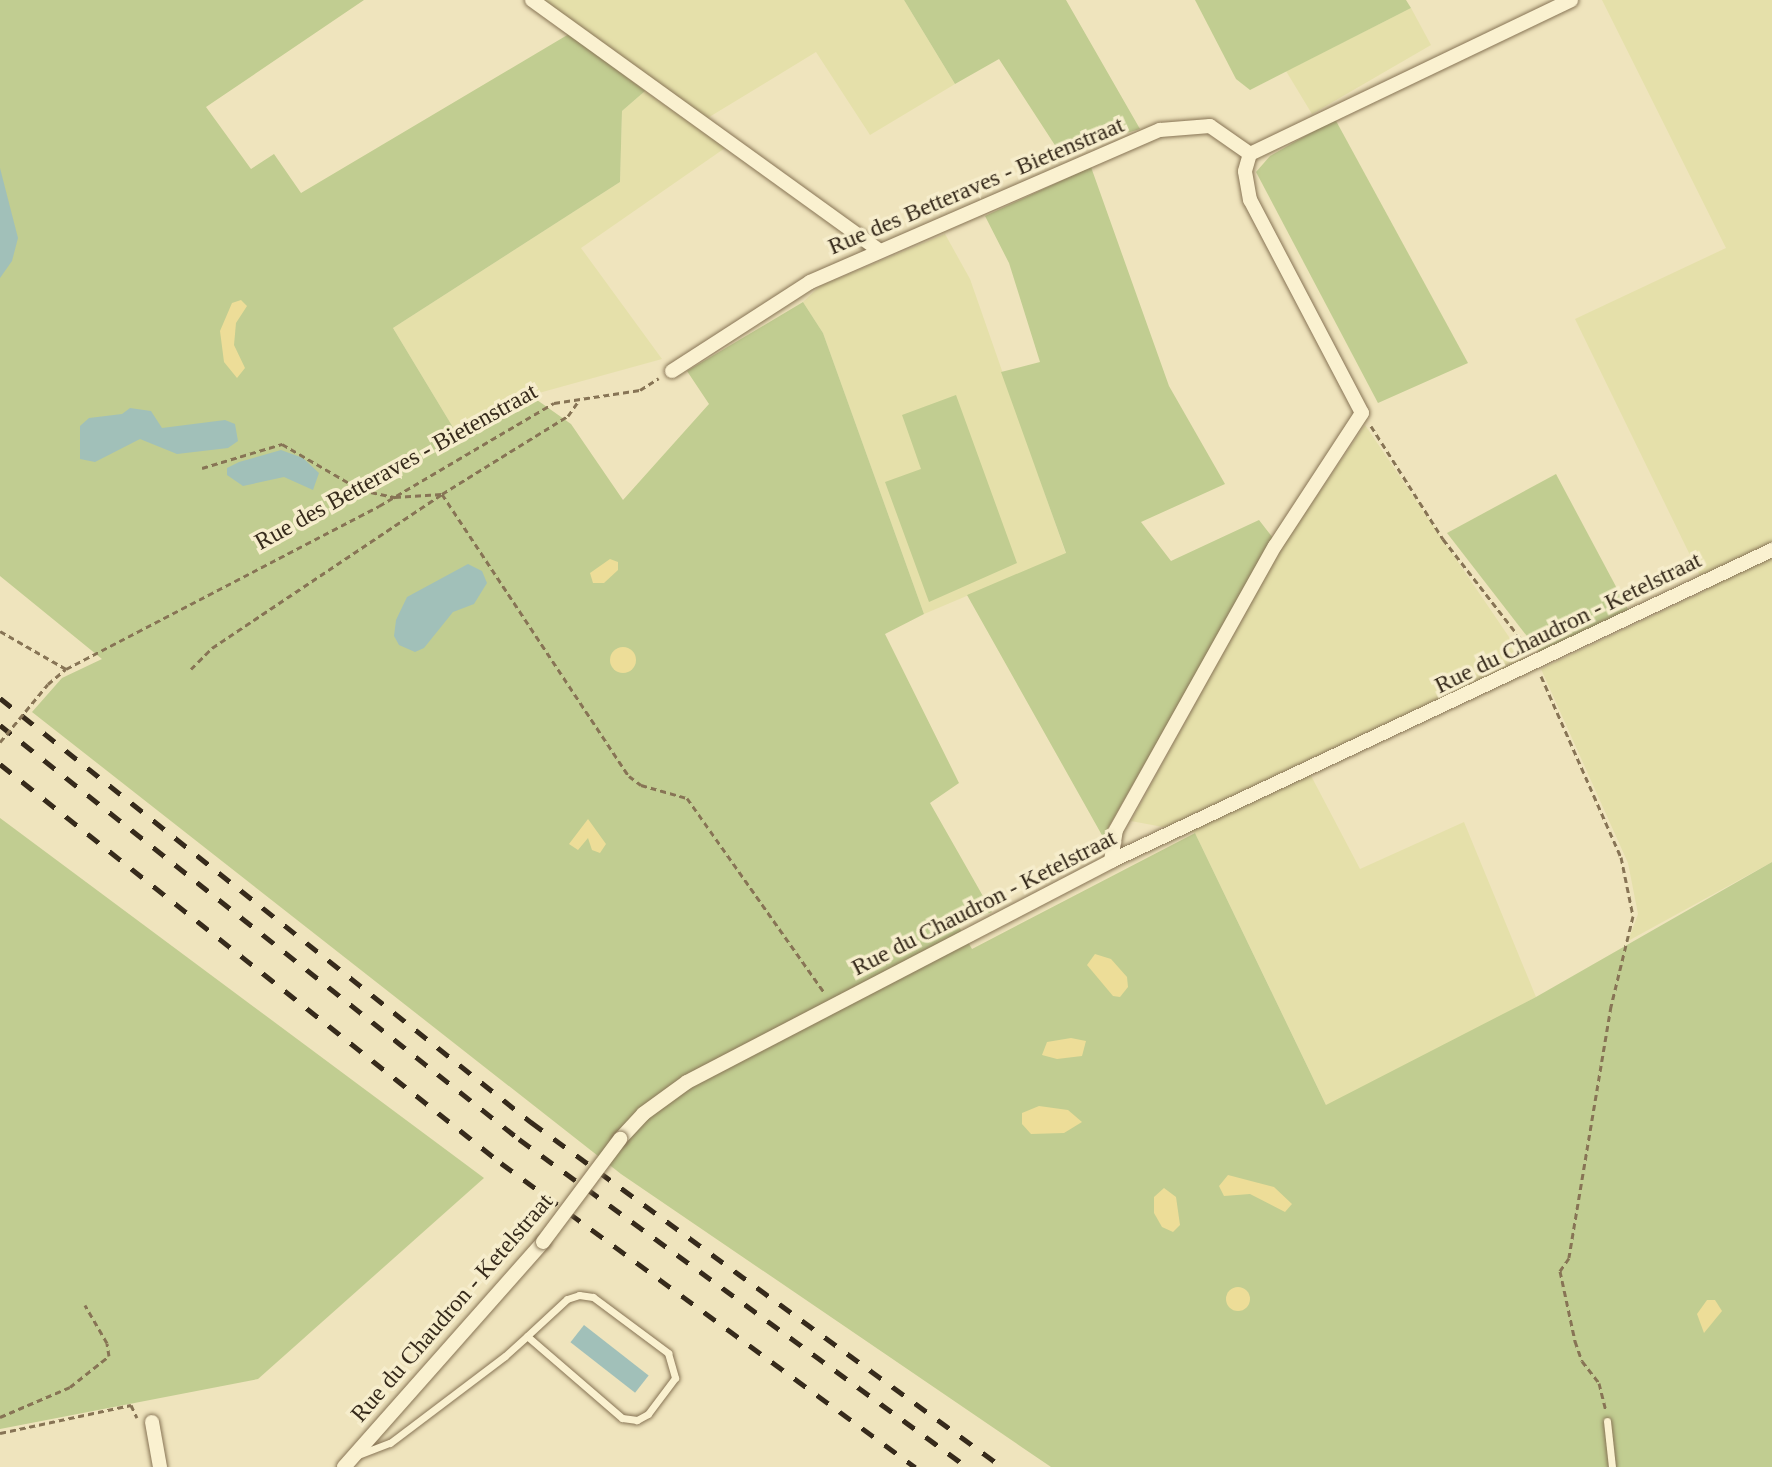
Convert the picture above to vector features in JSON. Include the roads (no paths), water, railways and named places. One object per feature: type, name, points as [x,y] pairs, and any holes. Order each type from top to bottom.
[{"type":"street","points":[[532,0],[878,250]]},
{"type":"street","points":[[1111,861],[1116,830],[1275,546],[1362,413],[1250,200],[1245,171],[1250,154],[1571,0]]},
{"type":"street","name":"Rue des Betteraves - Bietenstraat","points":[[672,371],[810,282],[1160,130],[1210,126],[1250,154]]},
{"type":"street","name":"Rue du Chaudron - Ketelstraat","points":[[348,1462],[543,1242],[620,1139],[675,1090],[1111,861],[1536,664],[1772,550]]},
{"type":"street","points":[[152,1422],[160,1467]]},
{"type":"lane","points":[[348,1462],[390,1443],[527,1336],[567,1299],[593,1297],[668,1353],[675,1378],[648,1414],[637,1420],[622,1418],[527,1336]]},
{"type":"lane","points":[[1607,1421],[1612,1467]]},
{"type":"water","points":[[0,168],[18,238],[12,261],[0,278]]},
{"type":"water","points":[[130,408],[151,411],[162,428],[225,420],[235,424],[238,441],[228,448],[177,454],[140,439],[95,462],[80,459],[80,426],[89,418],[122,414]]},
{"type":"water","points":[[281,450],[303,458],[319,473],[313,490],[284,477],[243,486],[227,475],[227,468],[239,462]]},
{"type":"water","points":[[468,564],[482,571],[487,583],[474,604],[453,612],[424,648],[415,652],[399,645],[394,636],[396,620],[407,597]]},
{"type":"water","points":[[584,1325],[649,1375],[635,1393],[570,1342]]},
{"type":"railway","points":[[0,698],[531,1122],[1002,1467]]},
{"type":"railway","points":[[0,725],[519,1139],[967,1467]]},
{"type":"railway","points":[[0,764],[501,1163],[915,1467]]}]
